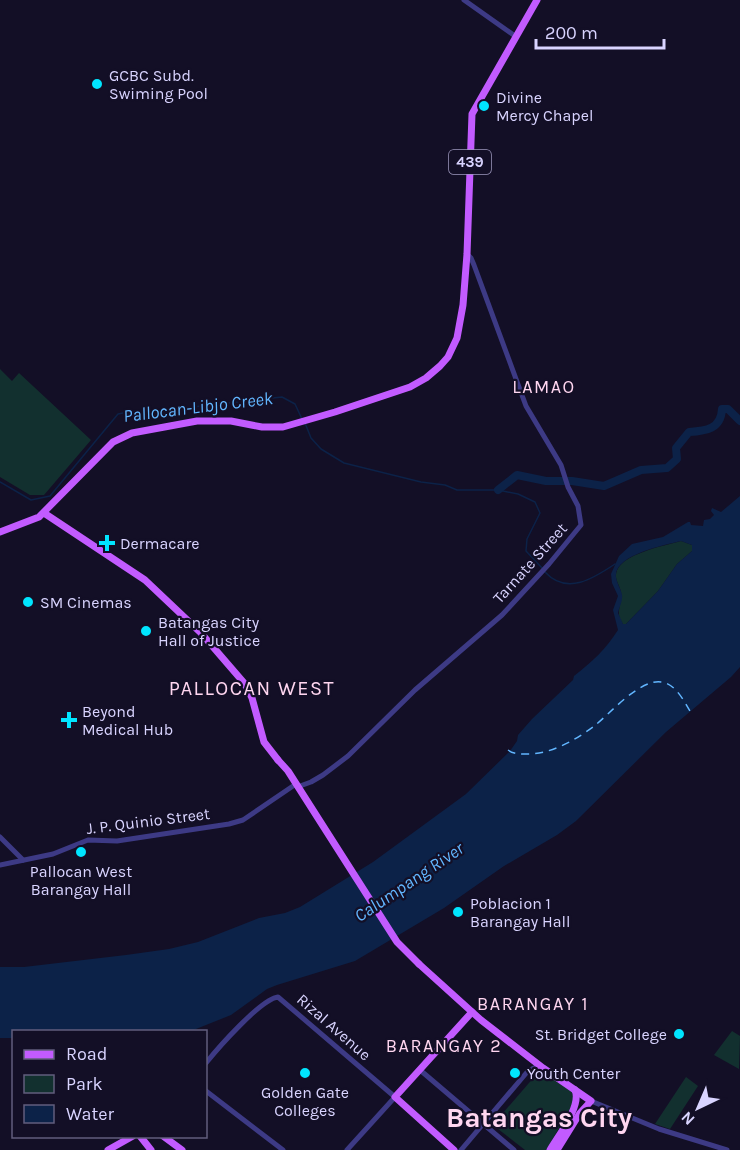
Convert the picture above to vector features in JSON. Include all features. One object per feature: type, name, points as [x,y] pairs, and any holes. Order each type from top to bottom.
[{"type":"main road","name":"439","points":[[0,532],[44,513],[113,442],[126,434],[197,421],[231,421],[272,428],[310,420],[410,387],[441,366],[451,351],[458,332],[463,305],[467,254],[471,114],[537,0]]},
{"type":"main road","points":[[44,513],[145,580],[201,633],[245,684],[252,698],[264,742],[288,771],[397,942],[472,1012],[591,1101],[583,1108],[557,1150]]},
{"type":"main road","points":[[395,1097],[472,1012]]},
{"type":"main road","points":[[549,1150],[576,1103],[575,1090]]},
{"type":"main road","name":"Rizal Avenue","points":[[395,1097],[454,1150]]},
{"type":"main road","points":[[576,1103],[583,1108]]},
{"type":"main road","points":[[108,1150],[131,1138]]},
{"type":"main road","points":[[141,1138],[151,1150]]},
{"type":"main road","points":[[164,1138],[182,1150]]},
{"type":"street","points":[[464,0],[515,36]]},
{"type":"street","name":"Tarnate Street","points":[[300,786],[311,783],[348,756],[415,690],[502,615],[581,525],[578,506],[568,487],[561,465],[526,406],[474,265],[467,254]]},
{"type":"street","name":"J. P. Quinio Street","points":[[0,865],[53,854],[88,840],[117,841],[229,824],[243,820],[292,786]]},
{"type":"street","points":[[0,837],[23,860]]},
{"type":"street","name":"Rizal Avenue","points":[[207,1062],[239,1027],[276,997],[395,1097]]},
{"type":"street","points":[[461,1150],[528,1071],[540,1065]]},
{"type":"street","points":[[420,1070],[514,1150]]},
{"type":"street","points":[[207,1091],[284,1150]]},
{"type":"street","points":[[347,1150],[395,1097]]},
{"type":"street","points":[[591,1101],[659,1129],[727,1150]]},
{"type":"green space","points":[[0,369],[12,381],[19,373],[91,440],[44,495],[30,495],[0,477]]},
{"type":"green space","points":[[681,541],[692,545],[692,551],[677,564],[658,591],[626,624],[623,624],[619,616],[621,592],[616,576],[619,567],[633,556]]},
{"type":"green space","points":[[732,1031],[740,1036],[739,1069],[714,1055]]},
{"type":"green space","points":[[541,1069],[572,1091],[574,1103],[546,1150],[525,1150],[495,1125]]},
{"type":"green space","points":[[686,1077],[698,1086],[670,1129],[655,1124]]},
{"type":"water","name":"Calumpang River","points":[[740,496],[740,667],[666,732],[576,821],[557,835],[504,866],[444,908],[355,961],[267,989],[231,1015],[194,1030],[12,1030],[12,1038],[0,1038],[0,967],[24,967],[169,949],[198,942],[259,918],[285,913],[300,907],[373,862],[466,794],[510,751],[518,735],[532,719],[593,660],[618,630],[613,610],[618,596],[611,574],[619,556],[632,544],[663,537],[688,522],[691,525],[703,526],[704,520],[714,515],[712,508],[721,512]],"holes":[[[681,541],[692,545],[692,551],[677,564],[658,591],[626,624],[623,624],[618,613],[622,597],[616,577],[617,569],[631,557],[664,545]]]},
{"type":"waterway","name":"Pallocan-Libjo Creek","points":[[0,482],[31,500],[50,496],[118,414],[282,397],[295,404],[302,419]]},
{"type":"waterway","points":[[498,490],[517,475],[546,481],[572,481],[604,486],[641,470],[667,468],[677,459],[676,448],[689,432],[712,428],[719,421],[722,409],[728,409],[740,421]]},
{"type":"waterway","name":"Pallocan-Libjo Creek","points":[[305,423],[311,438],[321,449],[344,463],[421,482],[445,485],[457,490],[498,490],[518,494],[535,502],[540,513],[527,539],[526,551],[542,568]]},
{"type":"waterway","name":"Pallocan-Libjo Creek","points":[[545,572],[553,579],[571,584],[598,575],[615,564]]},
{"type":"ferry route","points":[[508,750],[530,754],[563,745],[593,727],[634,691],[652,683],[661,682],[671,686],[690,711]]},
{"type":"place","name":"GCBC Subd. Swiming Pool","points":[[97,84]]},
{"type":"place","name":"Divine Mercy Chapel","points":[[484,106]]},
{"type":"place","name":"Dermacare","points":[[107,543]]},
{"type":"place","name":"SM Cinemas","points":[[28,602]]},
{"type":"place","name":"Batangas City Hall of Justice","points":[[146,631]]},
{"type":"place","name":"Beyond Medical Hub","points":[[69,720]]},
{"type":"place","name":"Pallocan West Barangay Hall","points":[[81,852]]},
{"type":"place","name":"Poblacion 1 Barangay Hall","points":[[458,912]]},
{"type":"place","name":"St. Bridget College","points":[[679,1034]]},
{"type":"place","name":"Golden Gate Colleges","points":[[305,1073]]},
{"type":"place","name":"Youth Center","points":[[515,1073]]},
{"type":"district","name":"LAMAO","points":[[544,387]]},
{"type":"district","name":"PALLOCAN WEST","points":[[252,688]]},
{"type":"district","name":"BARANGAY 1","points":[[533,1004]]},
{"type":"district","name":"BARANGAY 2","points":[[444,1046]]},
{"type":"district","name":"Batangas City","points":[[539,1117]]}]
